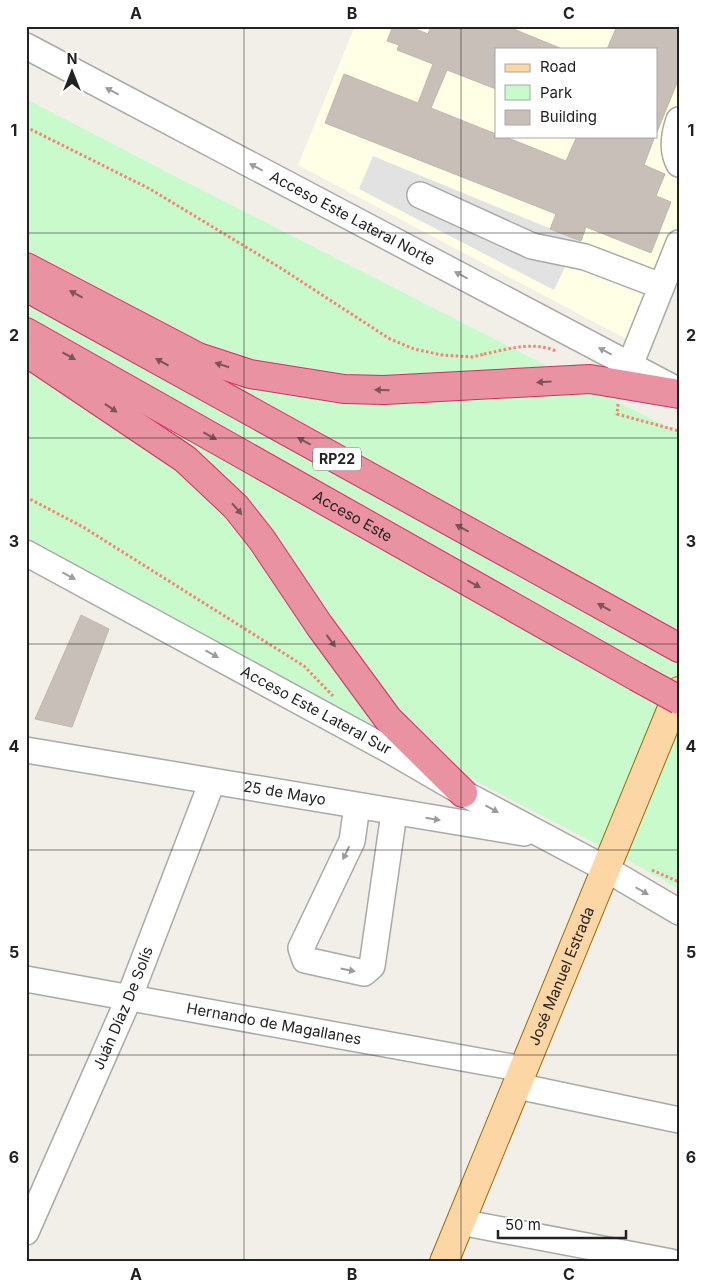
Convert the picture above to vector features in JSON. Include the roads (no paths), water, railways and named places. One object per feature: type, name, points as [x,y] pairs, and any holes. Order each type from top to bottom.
[{"type":"highway","points":[[26,267],[198,358],[250,374],[280,380],[344,389],[384,390],[590,380],[679,393]]},
{"type":"highway","name":"RP22","points":[[26,287],[679,648]]},
{"type":"highway","name":"Acceso Este","points":[[26,332],[679,700]]},
{"type":"highway","points":[[26,352],[185,459],[236,507],[262,540],[319,625],[388,719],[462,793]]},
{"type":"main road","name":"José Manuel Estrada","points":[[444,1262],[679,691]]},
{"type":"street","name":"Acceso Este Lateral Norte","points":[[26,46],[630,364],[679,393]]},
{"type":"street","points":[[679,120],[674,140],[675,156],[679,164]]},
{"type":"street","points":[[420,195],[532,246],[585,257],[661,286]]},
{"type":"street","points":[[630,364],[679,243]]},
{"type":"street","name":"Acceso Este Lateral Sur","points":[[26,553],[389,750],[462,793],[606,869]]},
{"type":"street","name":"25 de Mayo","points":[[26,750],[394,813],[543,836]]},
{"type":"street","name":"Juán Díaz De Solís","points":[[26,1232],[129,998],[212,782]]},
{"type":"street","points":[[357,806],[352,841],[300,948],[305,960],[364,973],[372,966],[394,813]]},
{"type":"street","points":[[606,869],[679,912]]},
{"type":"street","name":"Hernando de Magallanes","points":[[26,979],[520,1077],[679,1120]]},
{"type":"street","points":[[460,1222],[671,1262]]}]
